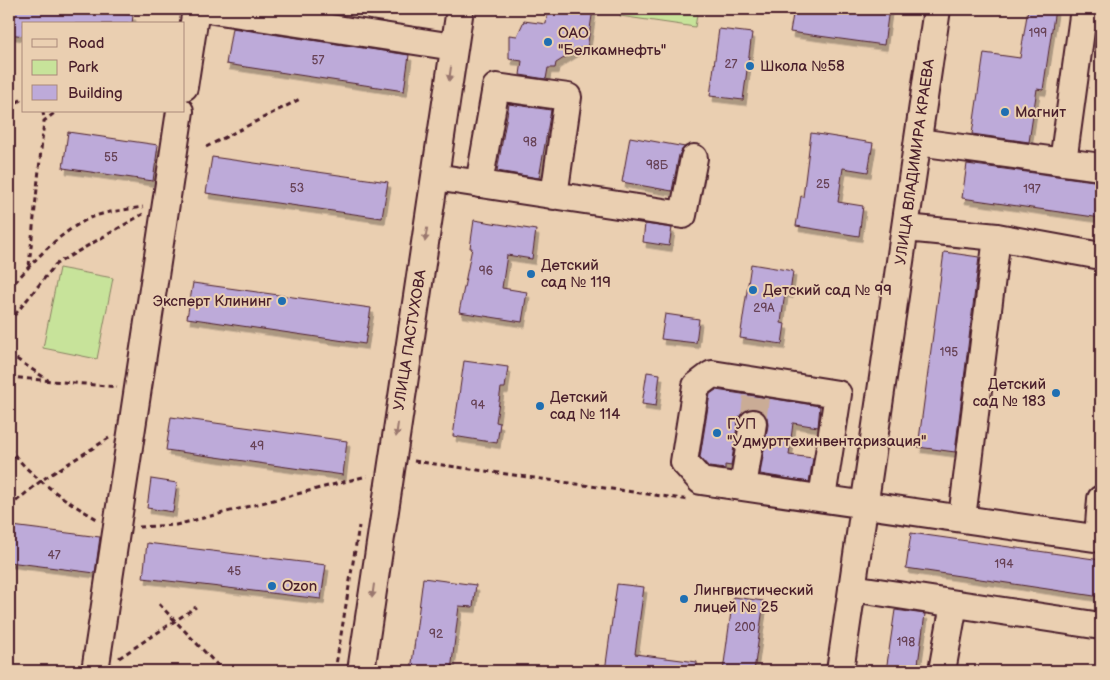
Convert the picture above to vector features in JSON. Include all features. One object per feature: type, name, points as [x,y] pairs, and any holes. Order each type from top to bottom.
[{"type":"street","points":[[185,80],[196,9]]},
{"type":"street","points":[[207,9],[454,47]]},
{"type":"street","name":"УЛИЦА ПАСТУХОВА","points":[[361,671],[460,9]]},
{"type":"street","name":"УЛИЦА ВЛАДИМИРА КРАЕВА","points":[[840,671],[937,9]]},
{"type":"street","points":[[1064,154],[1083,16],[1101,18]]},
{"type":"street","points":[[479,184],[496,87],[568,97],[554,196]]},
{"type":"street","points":[[106,665],[117,528],[180,112]]},
{"type":"street","points":[[918,142],[1064,154],[1101,150]]},
{"type":"street","points":[[1064,154],[1101,167]]},
{"type":"street","points":[[435,177],[683,215],[694,158]]},
{"type":"street","points":[[906,228],[997,237],[1101,256]]},
{"type":"street","points":[[962,518],[997,237]]},
{"type":"street","points":[[822,498],[838,394],[757,385],[712,374],[696,386],[684,462],[700,481],[1100,538],[1101,499]]},
{"type":"street","points":[[836,406],[878,413]]},
{"type":"street","points":[[743,487],[753,423]]},
{"type":"street","points":[[852,588],[1101,626]]},
{"type":"street","points":[[942,671],[954,604]]},
{"type":"path","points":[[9,107],[22,99]]},
{"type":"path","points":[[206,147],[300,99]]},
{"type":"path","points":[[29,266],[44,121],[43,112]]},
{"type":"path","points":[[44,121],[56,112]]},
{"type":"path","points":[[9,289],[29,266],[70,229],[92,217],[166,203]]},
{"type":"path","points":[[9,322],[56,264],[134,218],[166,203]]},
{"type":"path","points":[[9,354],[49,380]]},
{"type":"path","points":[[9,376],[138,389]]},
{"type":"path","points":[[9,507],[42,480],[133,423]]},
{"type":"path","points":[[9,448],[17,460],[73,505],[104,524],[117,528],[176,525],[367,476]]},
{"type":"path","points":[[393,458],[692,500]]},
{"type":"path","points":[[159,604],[223,671]]},
{"type":"path","points":[[106,665],[196,608]]},
{"type":"green space","points":[[621,9],[698,9],[695,27],[620,16]]},
{"type":"green space","points":[[59,268],[113,278],[97,359],[43,348]]},
{"type":"building","points":[[9,9],[87,9],[133,15],[132,22],[22,22],[22,36],[9,34]]},
{"type":"building","name":"ОАО \"Белкамнефть\"","points":[[548,9],[593,9],[587,49],[580,48],[556,63],[555,68],[548,68],[546,79],[520,75],[522,61],[509,59],[509,35],[517,36],[524,21],[546,24]]},
{"type":"building","points":[[794,9],[889,9],[884,45],[790,32]]},
{"type":"building","name":"Магнит","points":[[1028,9],[1055,9],[1043,90],[1037,89],[1029,142],[972,134],[984,53],[1020,58]]},
{"type":"building","points":[[232,28],[409,55],[404,91],[226,64]]},
{"type":"building","points":[[719,29],[752,33],[743,100],[710,96]]},
{"type":"building","points":[[509,104],[551,110],[539,178],[497,171]]},
{"type":"building","points":[[68,132],[158,145],[153,181],[63,168]]},
{"type":"building","points":[[811,133],[873,143],[868,172],[843,168],[838,202],[863,206],[859,236],[796,226],[801,196],[803,197]]},
{"type":"building","points":[[630,137],[685,147],[679,155],[672,191],[622,182]]},
{"type":"building","points":[[212,157],[388,182],[382,218],[206,193]]},
{"type":"building","points":[[967,164],[1101,182],[1101,218],[962,198]]},
{"type":"building","points":[[474,220],[536,230],[532,259],[507,255],[502,288],[527,292],[522,322],[459,312],[472,248],[470,248]]},
{"type":"building","points":[[645,224],[672,228],[669,246],[643,242]]},
{"type":"building","points":[[944,252],[979,257],[955,452],[918,447]]},
{"type":"building","points":[[751,264],[793,271],[790,293],[785,292],[781,323],[785,324],[782,344],[740,338]]},
{"type":"building","points":[[193,283],[371,308],[365,344],[187,318]]},
{"type":"building","points":[[665,314],[699,319],[696,343],[661,339]]},
{"type":"building","points":[[464,361],[508,367],[505,388],[501,388],[496,422],[500,423],[497,443],[453,436]]},
{"type":"building","points":[[647,372],[660,374],[656,406],[642,404]]},
{"type":"building","name":"ГУП \"Удмурттехинвентаризация\"","points":[[716,390],[820,406],[818,427],[793,423],[789,455],[813,458],[809,482],[760,474],[768,425],[767,417],[763,412],[755,408],[747,409],[738,420],[731,466],[725,465],[725,469],[709,467],[700,457],[710,394]]},
{"type":"building","points":[[171,417],[347,441],[343,475],[166,450]]},
{"type":"building","points":[[151,479],[177,483],[173,512],[147,508]]},
{"type":"building","points":[[12,526],[100,537],[95,573],[9,562]]},
{"type":"building","points":[[911,533],[1101,560],[1101,597],[906,568]]},
{"type":"building","points":[[147,543],[326,565],[321,599],[143,578]]},
{"type":"building","points":[[423,578],[476,585],[473,607],[459,606],[451,671],[411,671]]},
{"type":"building","points":[[617,584],[644,587],[635,654],[697,662],[697,671],[605,671]]},
{"type":"building","points":[[733,597],[764,601],[754,671],[723,671]]},
{"type":"building","points":[[895,610],[925,614],[917,671],[886,671]]},
{"type":"tunnel","points":[[753,423],[757,389]]},
{"type":"place","name":"ОАО \"Белкамнефть\"","points":[[548,42]]},
{"type":"place","name":"Школа №58","points":[[750,66]]},
{"type":"place","name":"Магнит","points":[[1005,112]]},
{"type":"place","name":"Детский сад № 119","points":[[531,274]]},
{"type":"place","name":"Детский сад № 99","points":[[753,290]]},
{"type":"place","name":"Эксперт Клининг","points":[[282,301]]},
{"type":"place","name":"Детский сад № 183","points":[[1056,393]]},
{"type":"place","name":"Детский сад № 114","points":[[540,406]]},
{"type":"place","name":"ГУП \"Удмурттехинвентаризация\"","points":[[717,433]]},
{"type":"place","name":"Ozon","points":[[272,586]]},
{"type":"place","name":"Лингвистический лицей № 25","points":[[684,599]]}]
